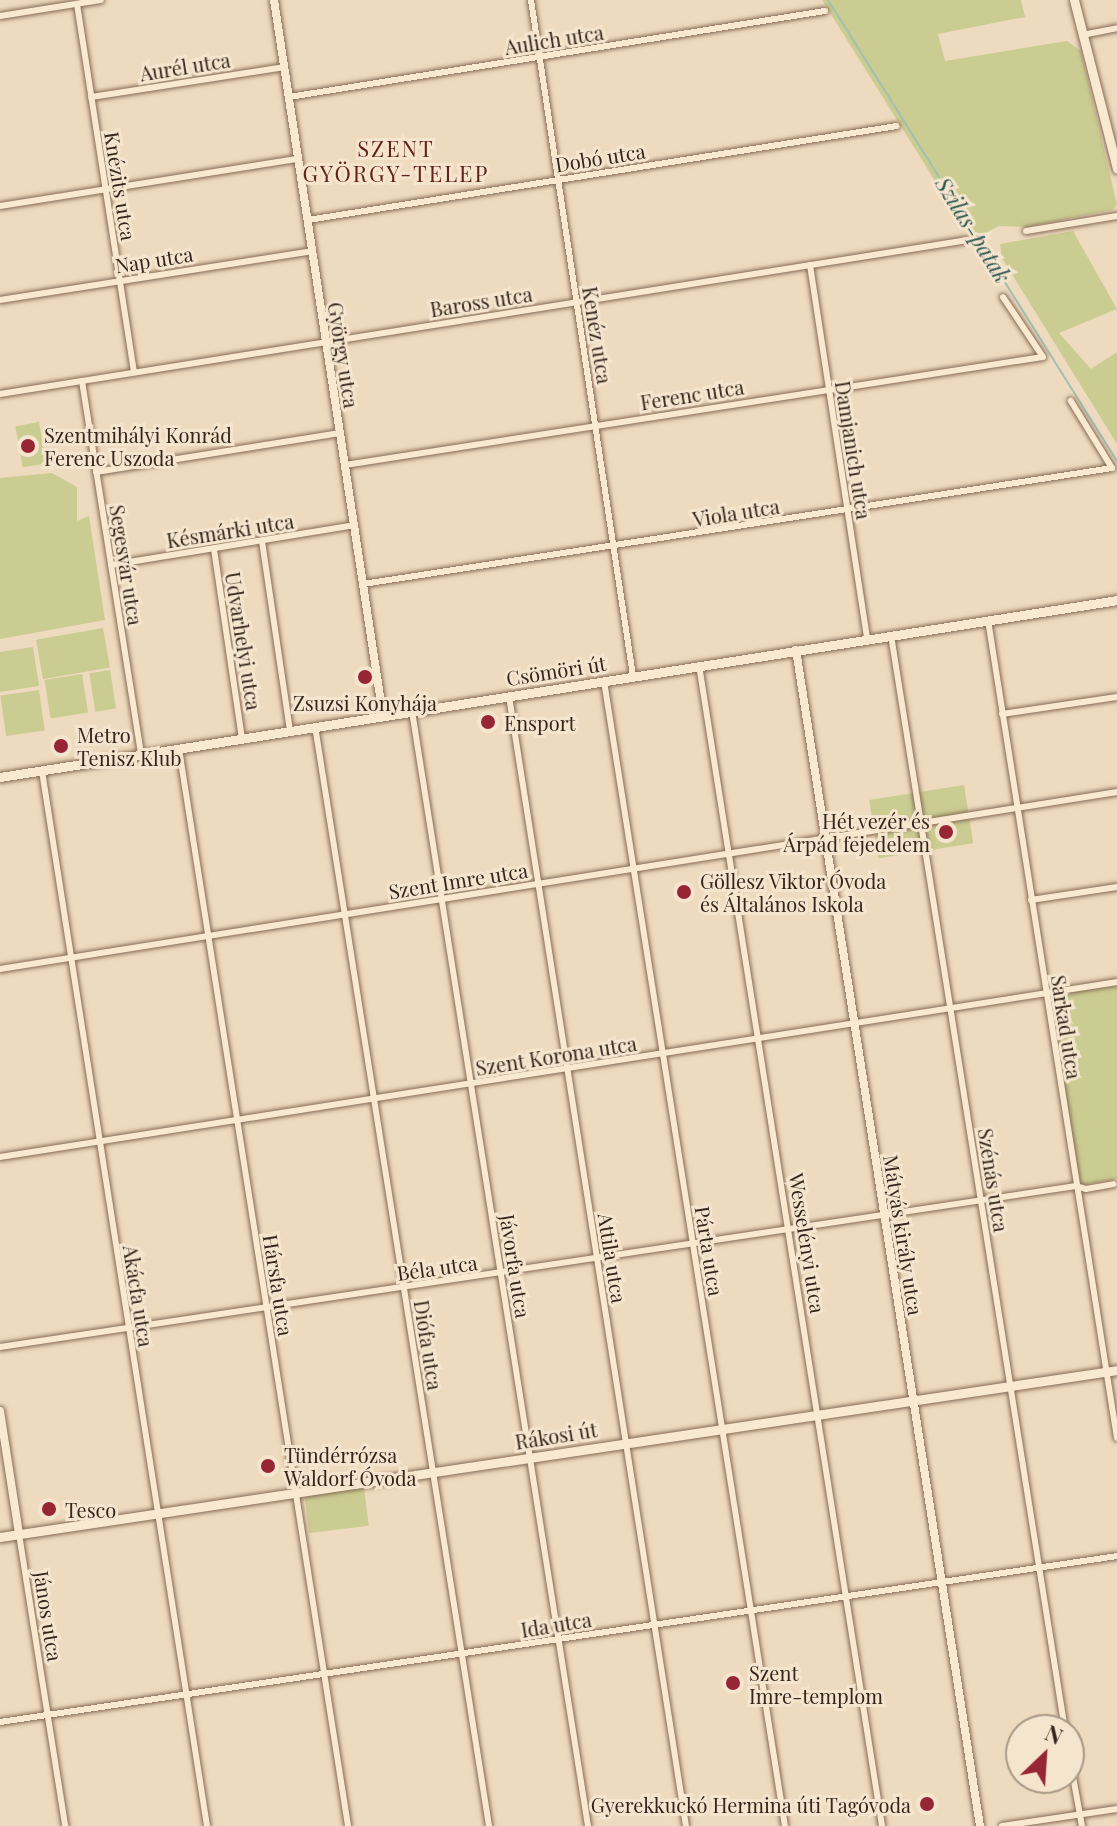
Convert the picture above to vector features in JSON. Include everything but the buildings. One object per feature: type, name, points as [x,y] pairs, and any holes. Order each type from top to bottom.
[{"type":"main road","points":[[1074,0],[1117,169]]},
{"type":"main road","name":"Csömöri út","points":[[0,777],[1117,600]]},
{"type":"main road","name":"Rákosi út","points":[[0,1537],[1112,1371]]},
{"type":"street","points":[[0,16],[101,0]]},
{"type":"street","name":"György utca","points":[[274,0],[383,716]]},
{"type":"street","name":"Kenéz utca","points":[[531,0],[633,676]]},
{"type":"street","name":"Knézits utca","points":[[77,4],[134,372]]},
{"type":"street","name":"Aulich utca","points":[[289,97],[825,11]]},
{"type":"street","points":[[1082,35],[1117,28]]},
{"type":"street","name":"Aurél utca","points":[[91,97],[284,67]]},
{"type":"street","name":"Dobó utca","points":[[308,220],[897,126]]},
{"type":"street","points":[[0,206],[298,159]]},
{"type":"street","points":[[1026,231],[1117,216]]},
{"type":"street","name":"Baross utca","points":[[0,394],[968,240]]},
{"type":"street","name":"Nap utca","points":[[0,300],[313,251]]},
{"type":"street","name":"Damjanich utca","points":[[810,265],[867,639]]},
{"type":"street","name":"Ferenc utca","points":[[345,465],[1043,357],[1003,297]]},
{"type":"street","name":"Segesvár utca","points":[[82,381],[141,754]]},
{"type":"street","name":"Viola utca","points":[[363,584],[1112,468],[1071,401]]},
{"type":"street","points":[[96,472],[340,433]]},
{"type":"street","name":"Késmárki utca","points":[[111,565],[354,525]]},
{"type":"street","points":[[262,541],[290,730]]},
{"type":"street","name":"Udvarhelyi utca","points":[[214,549],[242,739]]},
{"type":"street","name":"Sarkad utca","points":[[988,620],[1076,1186],[1112,1371],[1117,1438]]},
{"type":"street","name":"Szénás utca","points":[[891,635],[1062,1714]]},
{"type":"street","name":"Mátyás király utca","points":[[796,650],[980,1826]]},
{"type":"street","name":"Wesselényi utca","points":[[699,665],[882,1826]]},
{"type":"street","name":"Párta utca","points":[[604,681],[785,1826]]},
{"type":"street","name":"Attila utca","points":[[509,696],[686,1826]]},
{"type":"street","points":[[1002,714],[1117,697]]},
{"type":"street","name":"Jávorfa utca","points":[[412,711],[588,1826]]},
{"type":"street","name":"Diófa utca","points":[[315,726],[489,1826]]},
{"type":"street","name":"Hársfa utca","points":[[179,749],[348,1826]]},
{"type":"street","name":"Akácfa utca","points":[[42,771],[207,1826]]},
{"type":"street","points":[[1017,808],[1117,792]]},
{"type":"street","name":"Szent Imre utca","points":[[0,969],[1017,808]]},
{"type":"street","points":[[1031,900],[1117,887]]},
{"type":"street","name":"Szent Korona utca","points":[[0,1157],[1117,982]]},
{"type":"street","name":"Béla utca","points":[[0,1347],[1076,1186],[1086,1189],[1114,1184]]},
{"type":"street","name":"János utca","points":[[0,1411],[65,1826]]},
{"type":"street","name":"Ida utca","points":[[0,1722],[1117,1556]]},
{"type":"street","points":[[1076,1794],[1082,1826]]},
{"type":"street","points":[[1002,1826],[1117,1809]]},
{"type":"green space","points":[[822,0],[1021,0],[1025,17],[938,34],[945,61],[1067,41],[1081,51],[1117,205],[1112,210],[1027,227],[999,226],[972,240]]},
{"type":"green space","points":[[1073,231],[1117,309],[1059,333],[1091,369],[1117,352],[1117,444],[1002,258],[1000,244]]},
{"type":"green space","points":[[39,422],[46,463],[23,468],[15,426]]},
{"type":"green space","points":[[52,473],[77,487],[77,521],[89,516],[105,620],[0,639],[0,478]]},
{"type":"green space","points":[[103,628],[110,667],[43,679],[36,640]]},
{"type":"green space","points":[[33,647],[39,686],[0,692],[0,652]]},
{"type":"green space","points":[[110,670],[116,709],[95,712],[89,673]]},
{"type":"green space","points":[[82,674],[88,713],[51,718],[44,680]]},
{"type":"green space","points":[[39,690],[45,731],[6,736],[0,695]]},
{"type":"green space","points":[[964,785],[973,843],[878,858],[869,800]]},
{"type":"green space","points":[[1117,982],[1117,1179],[1076,1186],[1046,993]]},
{"type":"green space","points":[[364,1487],[369,1526],[309,1533],[304,1494]]},
{"type":"waterway","name":"Szilas-patak","points":[[828,0],[1117,461]]},
{"type":"place","name":"Szentmihályi Konrád Ferenc Uszoda","points":[[28,446]]},
{"type":"place","name":"Zsuzsi Konyhája","points":[[365,677]]},
{"type":"place","name":"Ensport","points":[[488,722]]},
{"type":"place","name":"Metro Tenisz Klub","points":[[61,746]]},
{"type":"place","name":"Hét vezér és Árpád fejedelem","points":[[946,832]]},
{"type":"place","name":"Göllesz Viktor Óvoda és Általános Iskola","points":[[684,892]]},
{"type":"place","name":"Tündérrózsa Waldorf Óvoda","points":[[268,1466]]},
{"type":"place","name":"Tesco","points":[[49,1509]]},
{"type":"place","name":"Szent Imre-templom","points":[[733,1683]]},
{"type":"place","name":"Gyerekkuckó Hermina úti Tagóvoda","points":[[927,1804]]},
{"type":"district","name":"SZENT GYÖRGY-TELEP","points":[[396,160]]}]
